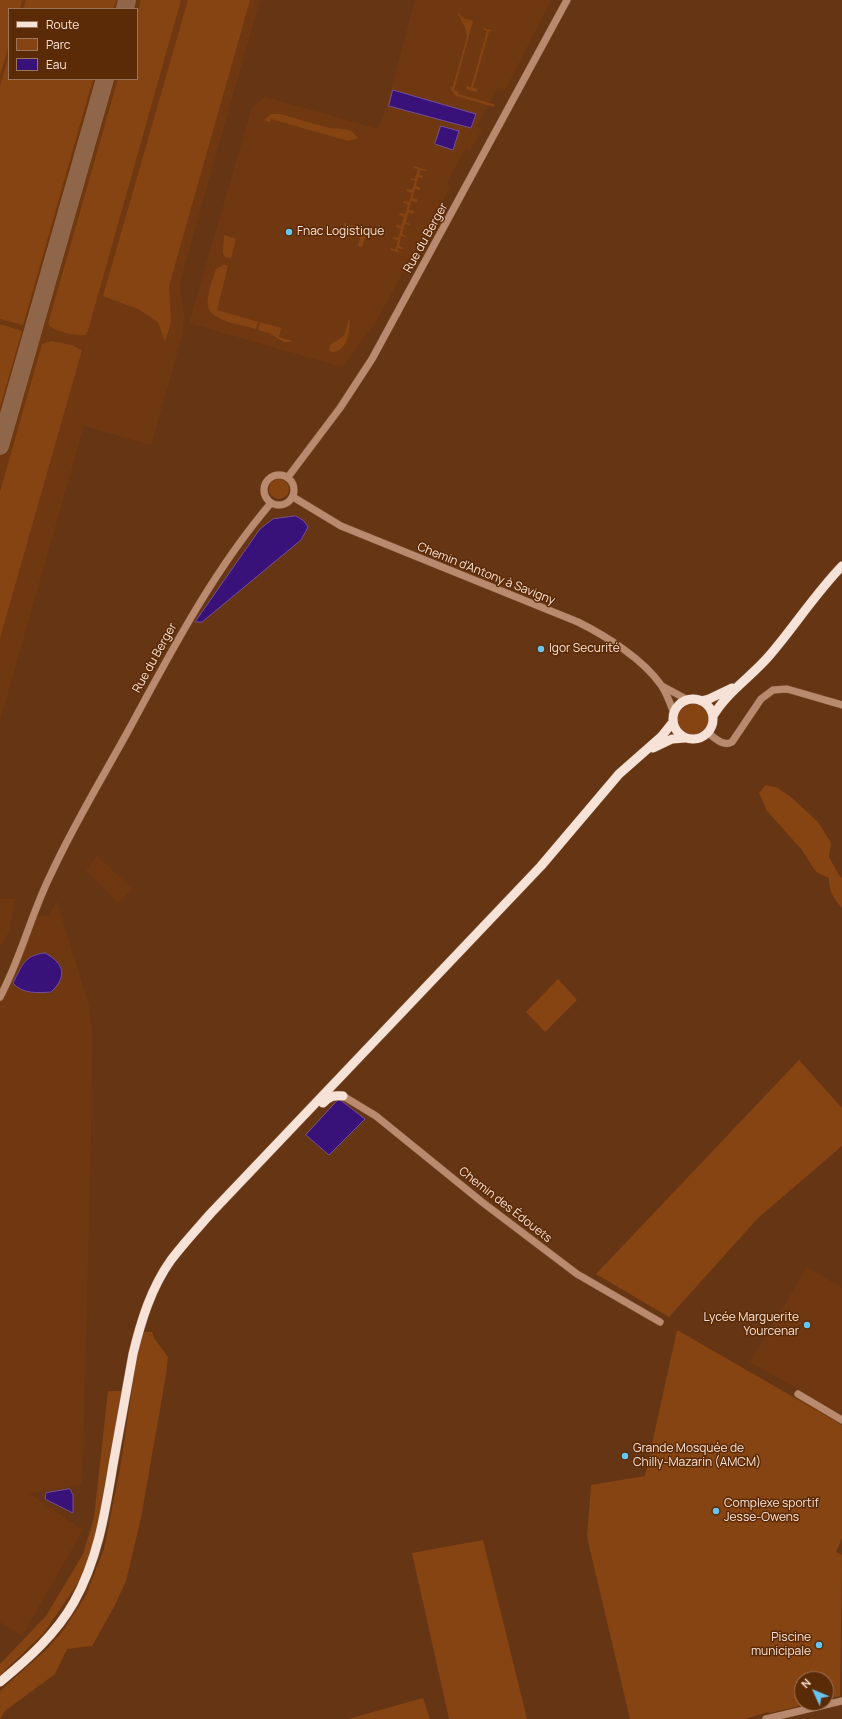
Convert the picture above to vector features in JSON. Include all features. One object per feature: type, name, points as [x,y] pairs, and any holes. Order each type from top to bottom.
[{"type":"main road","points":[[635,759],[662,743],[684,738],[692,740],[698,739],[708,733],[711,728],[713,716],[724,700],[768,657],[827,581],[842,566]]},
{"type":"main road","points":[[0,1682],[26,1660],[55,1629],[73,1603],[87,1576],[104,1522],[132,1354],[143,1316],[159,1280],[171,1261],[189,1238],[541,866],[604,791],[635,759],[661,737],[679,705],[688,700],[701,701],[720,695],[752,672]]},
{"type":"main road","points":[[701,701],[709,707],[713,716]]},
{"type":"main road","points":[[673,718],[676,730],[684,738]]},
{"type":"main road","points":[[343,1096],[338,1088],[361,1062],[363,1054]]},
{"type":"main road","points":[[299,1121],[308,1118],[329,1097],[335,1095],[343,1096]]},
{"type":"street","name":"Rue du Berger","points":[[288,477],[340,408],[372,359],[567,0]]},
{"type":"street","points":[[277,474],[288,477],[294,487],[293,497],[289,502],[281,505],[271,503],[267,499],[264,492],[266,480],[277,474]]},
{"type":"street","name":"Chemin d'Antony à Savigny","points":[[293,497],[345,528],[578,622],[594,630],[626,651],[652,674],[662,686]]},
{"type":"street","name":"Rue du Berger","points":[[0,997],[17,960],[34,910],[51,873],[193,612],[251,527],[271,503]]},
{"type":"street","points":[[662,686],[688,700]]},
{"type":"street","points":[[662,686],[673,718]]},
{"type":"street","points":[[708,733],[723,743],[727,744],[732,742],[761,699],[772,690],[787,689],[842,705]]},
{"type":"street","name":"Chemin des Édouets","points":[[343,1096],[376,1116],[482,1202],[577,1274],[660,1322]]},
{"type":"street","points":[[798,1394],[842,1420]]},
{"type":"street","points":[[766,1719],[842,1701]]},
{"type":"shaded area","points":[[0,0],[260,0],[181,279],[180,286],[184,315],[183,333],[151,445],[84,426],[0,721]]},
{"type":"shaded area","points":[[415,0],[551,0],[506,89],[498,88],[477,126],[482,130],[470,150],[466,148],[453,171],[447,184],[451,186],[375,323],[342,367],[189,323],[252,107],[265,97],[378,129],[386,108]]},
{"type":"shaded area","points":[[97,856],[133,889],[118,903],[86,870]]},
{"type":"shaded area","points":[[0,899],[15,899],[10,926],[12,927],[0,947]]},
{"type":"shaded area","points":[[57,901],[89,1006],[92,1030],[91,1142],[82,1485],[29,1493],[83,1530],[22,1636],[0,1622],[0,986],[37,917],[49,915]]},
{"type":"shaded area","name":"Lycée Marguerite Yourcenar","points":[[807,1267],[842,1288],[842,1414],[750,1362]]},
{"type":"green space","points":[[0,0],[22,0],[20,8],[8,8],[8,48],[0,75]]},
{"type":"green space","points":[[26,0],[116,0],[113,8],[23,8]]},
{"type":"green space","points":[[141,0],[181,0],[87,334],[79,335],[67,333],[55,329],[48,324],[118,80],[138,80],[138,10]]},
{"type":"green space","points":[[188,0],[250,0],[169,286],[171,322],[165,342],[158,322],[138,309],[103,296]]},
{"type":"green space","points":[[457,11],[463,18],[473,21],[454,90],[458,92],[458,94],[494,104],[494,107],[456,96],[452,91],[451,87],[453,86],[467,37],[465,28]]},
{"type":"green space","points":[[483,28],[494,31],[489,31],[473,88],[478,89],[476,92],[466,89],[467,86],[471,87],[487,31]]},
{"type":"green space","points":[[8,58],[8,80],[93,80],[23,325],[0,319],[0,86]]},
{"type":"green space","points":[[271,114],[280,114],[329,128],[345,129],[351,131],[358,138],[348,141],[271,119],[270,122],[264,120]]},
{"type":"green space","points":[[414,166],[426,170],[420,170],[419,175],[423,176],[423,178],[418,177],[416,186],[420,188],[420,190],[415,189],[412,198],[417,199],[417,202],[411,201],[409,210],[414,211],[413,214],[408,212],[406,222],[410,224],[405,224],[402,234],[407,236],[401,236],[399,246],[403,249],[398,248],[397,250],[402,253],[390,250],[391,248],[395,250],[398,240],[393,239],[394,237],[398,238],[401,229],[396,227],[397,225],[401,226],[404,217],[399,215],[400,213],[405,214],[408,205],[403,203],[404,201],[409,202],[412,193],[407,191],[407,189],[412,190],[415,181],[410,179],[415,179],[418,169],[413,168]]},
{"type":"green space","points":[[344,223],[365,229],[365,238],[362,247],[358,246],[361,234],[343,229]]},
{"type":"green space","points":[[224,235],[236,239],[231,258],[225,257],[223,253]]},
{"type":"green space","points":[[224,265],[228,266],[217,310],[258,322],[256,329],[228,322],[210,311],[208,306],[208,297],[210,288],[216,269]]},
{"type":"green space","points":[[349,319],[347,340],[341,349],[331,352],[329,350],[330,345],[344,336]]},
{"type":"green space","points":[[260,322],[281,328],[279,337],[292,342],[284,342],[269,333],[258,330]]},
{"type":"green space","points":[[0,324],[22,331],[0,407]]},
{"type":"green space","points":[[51,341],[71,345],[82,350],[0,638],[0,492],[42,344]]},
{"type":"green space","points":[[279,479],[286,482],[289,489],[286,496],[279,499],[272,496],[269,489],[272,482]]},
{"type":"green space","points":[[690,704],[696,704],[706,711],[709,720],[708,726],[702,733],[696,736],[690,736],[680,729],[677,723],[677,717],[684,707]]},
{"type":"green space","points":[[766,785],[778,788],[792,798],[818,822],[831,843],[829,857],[842,878],[842,908],[832,894],[829,886],[829,878],[816,872],[802,850],[767,811],[759,793]]},
{"type":"green space","points":[[558,979],[577,1000],[545,1032],[526,1012]]},
{"type":"green space","points":[[799,1060],[842,1108],[842,1146],[758,1218],[669,1317],[596,1274]]},
{"type":"green space","name":"Complexe sportif Jesse-Owens","points":[[677,1330],[842,1425],[842,1538],[836,1552],[842,1555],[840,1696],[834,1697],[834,1671],[794,1671],[794,1707],[770,1713],[768,1712],[745,1719],[630,1719],[587,1537],[591,1485],[645,1476]]},
{"type":"green space","points":[[143,1332],[152,1332],[154,1338],[168,1357],[141,1518],[126,1581],[114,1607],[92,1646],[67,1649],[55,1674],[5,1711],[0,1719],[0,1691],[48,1648],[65,1628],[86,1595],[104,1549],[120,1469],[137,1356]]},
{"type":"green space","points":[[108,1391],[122,1391],[93,1549],[82,1577],[44,1633],[0,1675],[0,1664],[46,1616],[83,1554],[94,1518]]},
{"type":"green space","points":[[483,1540],[527,1719],[449,1719],[412,1553]]},
{"type":"green space","points":[[423,1698],[430,1719],[348,1719]]},
{"type":"water","points":[[393,90],[476,114],[471,128],[389,106]]},
{"type":"water","points":[[441,126],[459,131],[453,150],[435,144]]},
{"type":"water","points":[[296,516],[304,521],[308,527],[301,540],[202,622],[195,622],[260,529],[273,519]]},
{"type":"water","points":[[45,953],[56,961],[62,970],[60,981],[56,986],[51,992],[41,993],[26,991],[17,987],[13,983],[24,962],[32,956]]},
{"type":"water","points":[[339,1099],[365,1119],[329,1155],[306,1135]]},
{"type":"water","points":[[70,1489],[73,1495],[73,1513],[45,1499],[46,1493]]},
{"type":"taxiway","points":[[125,8],[127,0]]},
{"type":"taxiway","points":[[0,446],[105,80]]},
{"type":"place","name":"Fnac Logistique","points":[[289,232]]},
{"type":"place","name":"Igor Securité","points":[[541,649]]},
{"type":"place","name":"Lycée Marguerite Yourcenar","points":[[807,1325]]},
{"type":"place","name":"Grande Mosquée de Chilly-Mazarin (AMCM)","points":[[625,1456]]},
{"type":"place","name":"Complexe sportif Jesse-Owens","points":[[716,1511]]},
{"type":"place","name":"Piscine municipale","points":[[819,1645]]}]
